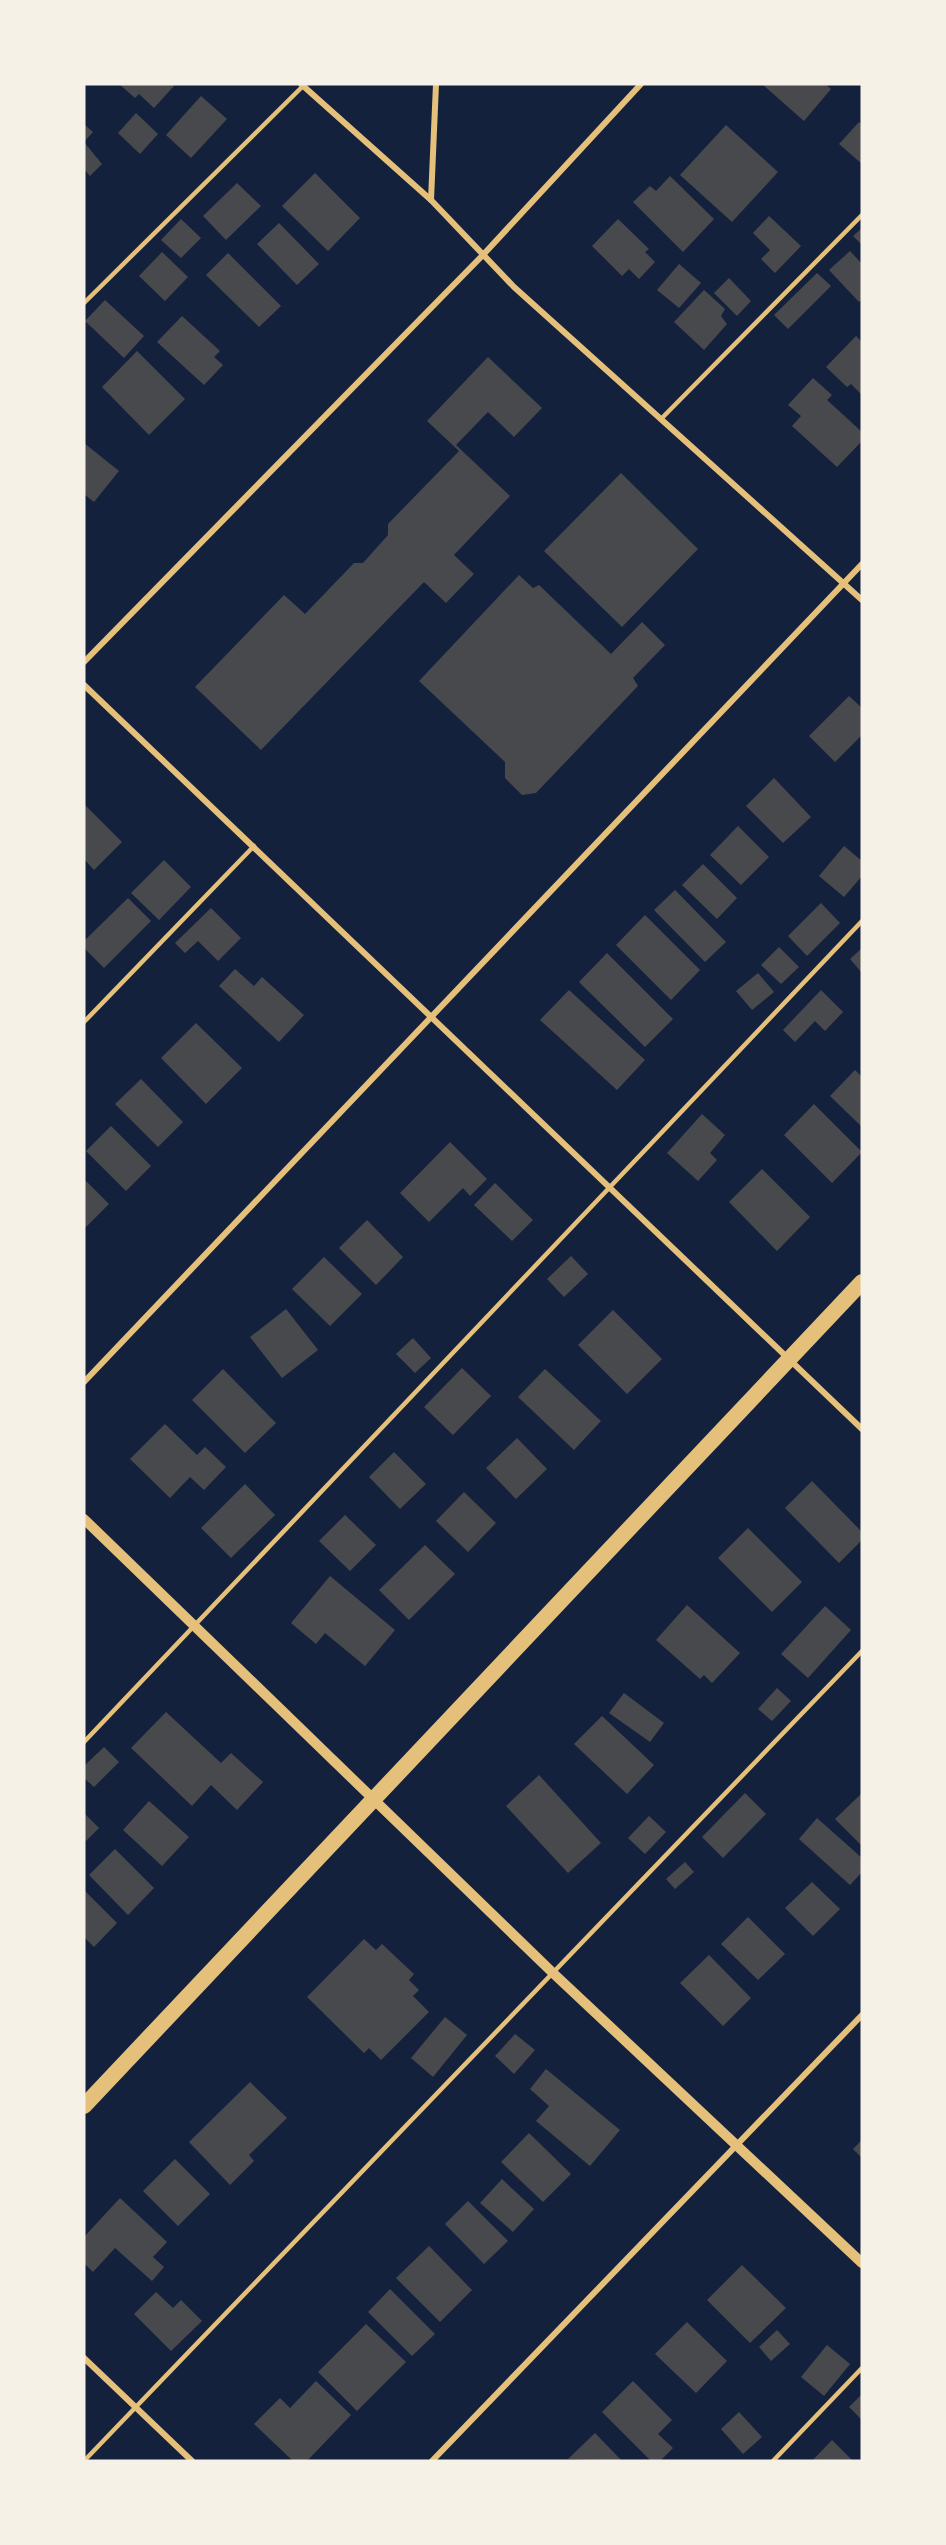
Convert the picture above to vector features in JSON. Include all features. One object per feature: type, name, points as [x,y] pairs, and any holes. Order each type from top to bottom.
[{"type":"highway","points":[[84,2106],[862,1282]]},
{"type":"street","points":[[431,200],[436,84]]},
{"type":"street","points":[[84,662],[482,256],[641,84]]},
{"type":"street","points":[[302,85],[431,200],[482,256],[862,600]]},
{"type":"street","points":[[84,1382],[862,564]]},
{"type":"street","points":[[84,685],[432,1015],[862,1429]]},
{"type":"street","points":[[84,1519],[553,1973],[862,2263]]},
{"type":"street","points":[[432,2461],[862,2015]]},
{"type":"street","points":[[84,2358],[192,2461]]},
{"type":"lane","points":[[84,303],[302,85]]},
{"type":"lane","points":[[662,418],[862,215]]},
{"type":"lane","points":[[84,1022],[254,846]]},
{"type":"lane","points":[[84,1742],[862,921]]},
{"type":"lane","points":[[84,2461],[862,1651]]},
{"type":"lane","points":[[773,2461],[862,2368]]},
{"type":"building","points":[[119,84],[172,84],[174,86],[154,108],[139,94],[135,98]]},
{"type":"building","points":[[762,84],[825,84],[831,89],[804,121]]},
{"type":"building","points":[[201,96],[227,119],[191,158],[166,135]]},
{"type":"building","points":[[136,113],[158,134],[140,154],[118,133]]},
{"type":"building","points":[[859,122],[862,125],[862,164],[839,144]]},
{"type":"building","points":[[84,124],[93,132],[84,142]]},
{"type":"building","points":[[726,125],[778,172],[732,222],[680,175]]},
{"type":"building","points":[[84,142],[102,164],[90,176],[84,169]]},
{"type":"building","points":[[315,173],[360,218],[328,251],[282,206]]},
{"type":"building","points":[[670,176],[714,219],[683,252],[633,202],[650,186],[656,191]]},
{"type":"building","points":[[237,183],[261,206],[226,240],[203,216]]},
{"type":"building","points":[[769,216],[801,246],[775,273],[761,259],[770,250],[753,233]]},
{"type":"building","points":[[181,219],[201,238],[181,258],[161,240]]},
{"type":"building","points":[[618,219],[649,249],[645,252],[655,262],[639,279],[629,269],[622,276],[592,246]]},
{"type":"building","points":[[279,223],[319,264],[297,285],[257,244]]},
{"type":"building","points":[[862,228],[862,245],[853,236]]},
{"type":"building","points":[[850,251],[862,264],[862,299],[859,302],[829,270]]},
{"type":"building","points":[[162,252],[188,277],[165,301],[139,276]]},
{"type":"building","points":[[228,253],[281,306],[259,327],[206,275]]},
{"type":"building","points":[[679,264],[701,283],[679,308],[657,290]]},
{"type":"building","points":[[817,273],[831,286],[788,329],[774,315]]},
{"type":"building","points":[[729,278],[751,301],[737,316],[714,293]]},
{"type":"building","points":[[704,290],[725,309],[721,316],[727,324],[704,350],[674,322]]},
{"type":"building","points":[[105,300],[144,336],[124,358],[85,321]]},
{"type":"building","points":[[182,316],[220,351],[214,357],[223,365],[204,385],[157,342]]},
{"type":"building","points":[[856,336],[862,342],[862,395],[851,384],[847,387],[826,367]]},
{"type":"building","points":[[137,351],[185,399],[149,435],[102,387]]},
{"type":"building","points":[[488,357],[542,408],[514,437],[488,412],[456,445],[510,496],[454,555],[474,574],[446,603],[424,582],[261,750],[195,687],[284,595],[305,614],[354,563],[363,563],[388,535],[388,524],[459,451],[427,421]]},
{"type":"building","points":[[813,378],[832,395],[827,400],[862,432],[862,441],[837,467],[792,426],[801,416],[788,405]]},
{"type":"building","points":[[84,443],[119,471],[94,502],[84,494]]},
{"type":"building","points":[[621,473],[698,549],[622,627],[544,551]]},
{"type":"building","points":[[519,575],[533,588],[539,585],[611,654],[642,622],[665,645],[633,678],[638,686],[536,793],[522,795],[505,778],[505,762],[419,681]]},
{"type":"building","points":[[849,696],[862,708],[862,735],[835,762],[809,736]]},
{"type":"building","points":[[774,778],[811,817],[783,843],[746,806]]},
{"type":"building","points":[[84,804],[122,842],[94,870],[84,859]]},
{"type":"building","points":[[738,826],[769,857],[741,885],[710,855]]},
{"type":"building","points":[[844,846],[862,861],[862,876],[844,897],[819,876]]},
{"type":"building","points":[[164,860],[191,887],[159,920],[131,893]]},
{"type":"building","points":[[703,864],[737,898],[717,919],[682,885]]},
{"type":"building","points":[[675,890],[726,942],[705,962],[654,910]]},
{"type":"building","points":[[128,898],[151,921],[104,968],[84,948],[84,941]]},
{"type":"building","points":[[821,903],[840,923],[807,956],[788,936]]},
{"type":"building","points":[[211,908],[241,938],[218,961],[198,941],[185,953],[175,943]]},
{"type":"building","points":[[645,915],[700,970],[671,1000],[616,945]]},
{"type":"building","points":[[779,947],[799,967],[781,984],[761,965]]},
{"type":"building","points":[[862,948],[862,973],[850,959]]},
{"type":"building","points":[[607,953],[673,1019],[645,1047],[579,982]]},
{"type":"building","points":[[235,969],[254,986],[262,977],[304,1015],[279,1042],[219,986]]},
{"type":"building","points":[[758,973],[774,992],[752,1010],[736,991]]},
{"type":"building","points":[[569,990],[645,1060],[617,1090],[540,1020]]},
{"type":"building","points":[[821,990],[843,1012],[825,1031],[815,1021],[795,1042],[783,1030]]},
{"type":"building","points":[[196,1023],[242,1068],[206,1104],[161,1058]]},
{"type":"building","points":[[855,1070],[862,1077],[862,1127],[830,1096]]},
{"type":"building","points":[[141,1079],[183,1122],[158,1147],[115,1104]]},
{"type":"building","points":[[814,1104],[862,1152],[832,1183],[784,1135]]},
{"type":"building","points":[[702,1114],[725,1135],[710,1153],[717,1160],[698,1181],[667,1153]]},
{"type":"building","points":[[111,1126],[151,1166],[126,1191],[86,1151]]},
{"type":"building","points":[[450,1142],[487,1179],[470,1196],[463,1188],[429,1222],[400,1193]]},
{"type":"building","points":[[762,1169],[810,1217],[777,1251],[729,1202]]},
{"type":"building","points":[[84,1179],[109,1204],[84,1229]]},
{"type":"building","points":[[495,1183],[533,1220],[512,1241],[474,1205]]},
{"type":"building","points":[[367,1220],[403,1257],[376,1285],[339,1248]]},
{"type":"building","points":[[571,1256],[588,1274],[564,1297],[547,1279]]},
{"type":"building","points":[[324,1257],[362,1294],[330,1326],[292,1289]]},
{"type":"building","points":[[286,1309],[318,1350],[282,1378],[250,1337]]},
{"type":"building","points":[[613,1310],[662,1359],[627,1394],[578,1345]]},
{"type":"building","points":[[413,1338],[431,1358],[415,1373],[396,1354]]},
{"type":"building","points":[[462,1368],[491,1396],[453,1435],[424,1407]]},
{"type":"building","points":[[223,1369],[276,1423],[245,1453],[192,1400]]},
{"type":"building","points":[[545,1369],[601,1421],[574,1450],[518,1397]]},
{"type":"building","points":[[165,1424],[197,1455],[205,1447],[226,1467],[204,1490],[190,1477],[170,1498],[130,1459]]},
{"type":"building","points":[[517,1438],[547,1469],[516,1499],[486,1468]]},
{"type":"building","points":[[394,1452],[426,1484],[400,1509],[369,1477]]},
{"type":"building","points":[[812,1481],[862,1532],[862,1540],[839,1563],[785,1508]]},
{"type":"building","points":[[245,1484],[275,1515],[231,1558],[201,1528]]},
{"type":"building","points":[[464,1492],[496,1523],[468,1552],[436,1521]]},
{"type":"building","points":[[345,1515],[376,1545],[350,1571],[319,1541]]},
{"type":"building","points":[[748,1528],[802,1582],[772,1612],[718,1558]]},
{"type":"building","points":[[425,1545],[455,1574],[409,1620],[379,1590]]},
{"type":"building","points":[[330,1576],[395,1630],[365,1666],[325,1633],[316,1644],[291,1623]]},
{"type":"building","points":[[687,1605],[740,1653],[712,1683],[704,1675],[700,1679],[656,1640]]},
{"type":"building","points":[[825,1606],[851,1630],[808,1678],[781,1654]]},
{"type":"building","points":[[777,1688],[791,1701],[772,1721],[758,1709]]},
{"type":"building","points":[[624,1693],[664,1723],[650,1742],[609,1713]]},
{"type":"building","points":[[166,1712],[221,1763],[231,1753],[263,1782],[237,1810],[211,1785],[192,1806],[131,1748]]},
{"type":"building","points":[[602,1716],[654,1765],[627,1794],[574,1744]]},
{"type":"building","points":[[104,1747],[119,1762],[94,1787],[84,1778],[84,1766]]},
{"type":"building","points":[[539,1775],[601,1843],[568,1873],[506,1806]]},
{"type":"building","points":[[745,1793],[766,1814],[723,1858],[702,1837]]},
{"type":"building","points":[[862,1793],[862,1846],[835,1819]]},
{"type":"building","points":[[149,1801],[189,1837],[162,1866],[123,1830]]},
{"type":"building","points":[[84,1813],[99,1828],[86,1841],[84,1839]]},
{"type":"building","points":[[649,1816],[666,1832],[645,1854],[628,1838]]},
{"type":"building","points":[[817,1818],[862,1858],[862,1872],[850,1885],[799,1839]]},
{"type":"building","points":[[115,1849],[154,1888],[128,1915],[89,1875]]},
{"type":"building","points":[[685,1862],[694,1872],[675,1889],[666,1879]]},
{"type":"building","points":[[812,1882],[840,1909],[813,1936],[785,1908]]},
{"type":"building","points":[[84,1890],[117,1923],[94,1947],[84,1937]]},
{"type":"building","points":[[748,1917],[785,1954],[758,1980],[721,1944]]},
{"type":"building","points":[[364,1939],[376,1950],[382,1944],[414,1974],[409,1980],[419,1990],[413,1996],[429,2012],[381,2060],[369,2048],[364,2053],[307,1997]]},
{"type":"building","points":[[709,1955],[751,1998],[723,2026],[680,1983]]},
{"type":"building","points":[[445,2017],[467,2035],[433,2077],[411,2058]]},
{"type":"building","points":[[515,2034],[535,2050],[514,2074],[495,2056]]},
{"type":"building","points":[[546,2069],[620,2130],[590,2166],[536,2121],[549,2106],[530,2089]]},
{"type":"building","points":[[250,2082],[287,2118],[249,2155],[254,2161],[230,2185],[189,2142]]},
{"type":"building","points":[[529,2133],[571,2174],[543,2202],[501,2162]]},
{"type":"building","points":[[862,2140],[862,2158],[853,2149]]},
{"type":"building","points":[[175,2159],[210,2194],[178,2226],[143,2191]]},
{"type":"building","points":[[502,2179],[534,2209],[513,2232],[480,2203]]},
{"type":"building","points":[[120,2198],[167,2242],[153,2257],[164,2267],[152,2281],[115,2248],[93,2272],[84,2263],[84,2237]]},
{"type":"building","points":[[468,2201],[508,2241],[484,2264],[445,2224]]},
{"type":"building","points":[[429,2246],[472,2290],[440,2322],[396,2278]]},
{"type":"building","points":[[742,2265],[786,2308],[750,2343],[707,2300]]},
{"type":"building","points":[[390,2289],[435,2334],[412,2356],[368,2312]]},
{"type":"building","points":[[156,2292],[173,2308],[181,2300],[202,2321],[171,2351],[134,2314]]},
{"type":"building","points":[[687,2322],[727,2361],[696,2393],[655,2354]]},
{"type":"building","points":[[366,2324],[406,2362],[357,2411],[318,2372]]},
{"type":"building","points":[[777,2330],[790,2344],[771,2361],[759,2347]]},
{"type":"building","points":[[827,2345],[850,2364],[824,2396],[801,2377]]},
{"type":"building","points":[[316,2381],[351,2415],[307,2461],[293,2461],[254,2424],[280,2398],[290,2408]]},
{"type":"building","points":[[633,2381],[672,2420],[658,2434],[673,2448],[660,2461],[651,2461],[602,2412]]},
{"type":"building","points":[[862,2394],[862,2420],[849,2407]]},
{"type":"building","points":[[739,2412],[762,2437],[743,2454],[721,2429]]},
{"type":"building","points":[[595,2433],[622,2461],[568,2459]]},
{"type":"building","points":[[832,2440],[853,2461],[812,2461]]}]
